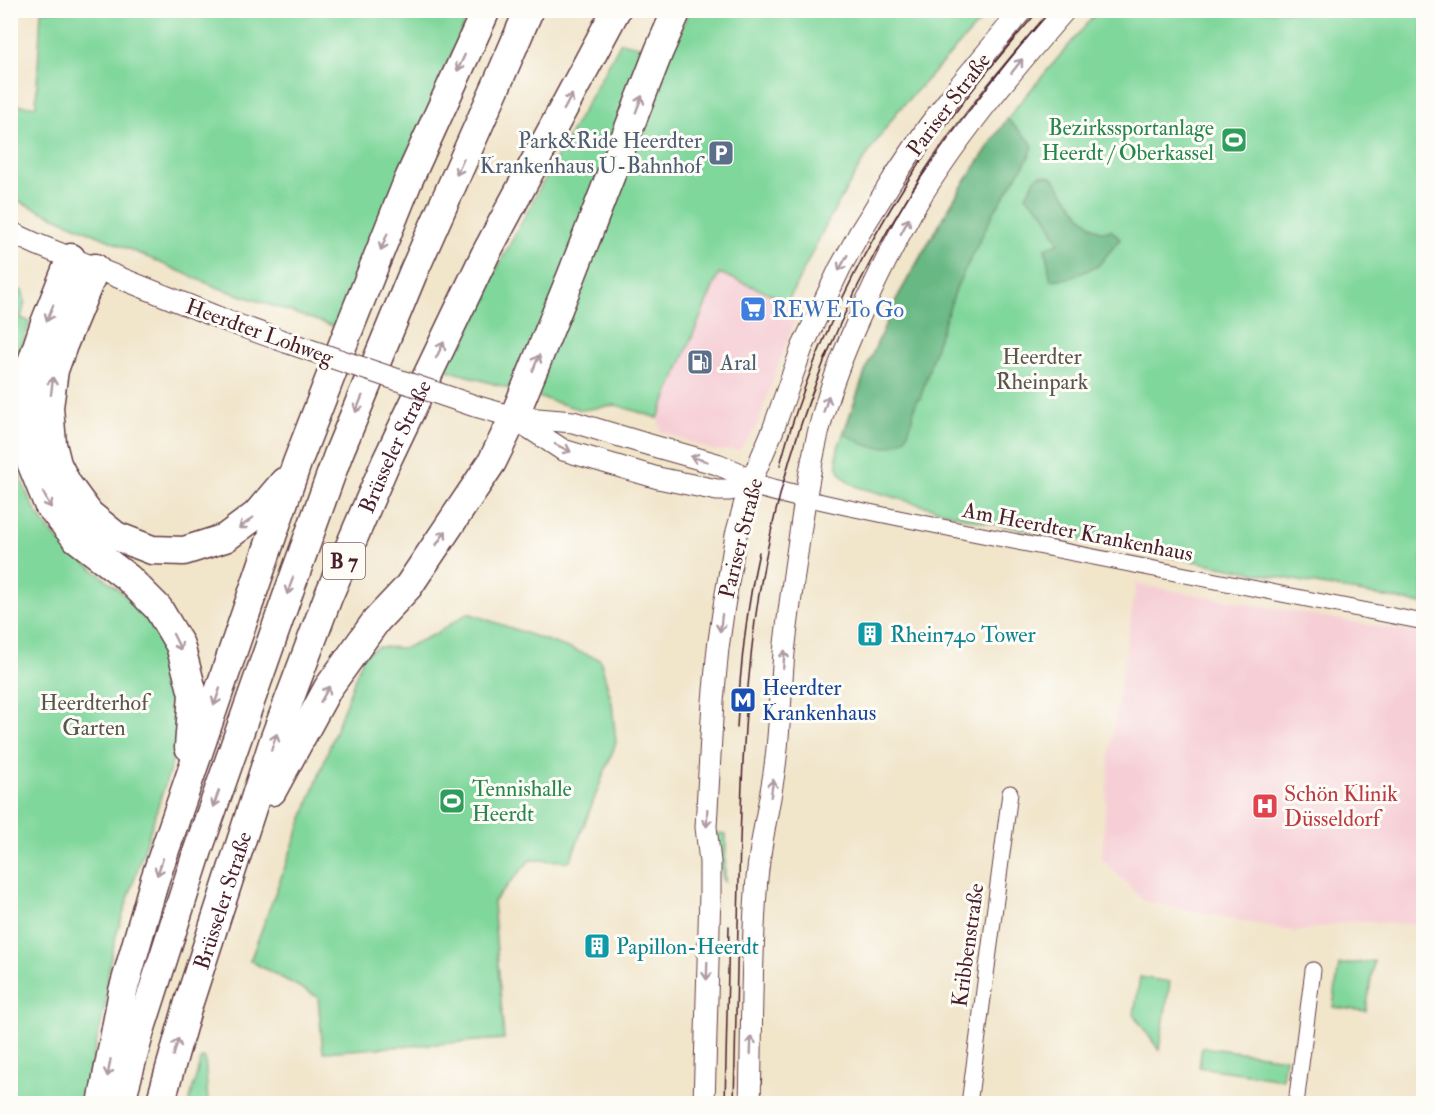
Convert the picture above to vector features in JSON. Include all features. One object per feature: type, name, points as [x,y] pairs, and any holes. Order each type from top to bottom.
[{"type":"highway","points":[[102,1104],[123,991],[155,879],[297,463],[408,181],[486,10]]},
{"type":"highway","name":"Brüsseler Straße","points":[[120,1104],[140,1031],[198,850],[338,455],[412,273],[529,10]]},
{"type":"highway","name":"Brüsseler Straße","points":[[501,75],[538,10]]},
{"type":"highway","name":"Brüsseler Straße","points":[[160,1104],[189,1002],[274,740],[328,597],[386,462],[485,255],[616,10]]},
{"type":"highway","name":"Brüsseler Straße","points":[[597,47],[623,10]]},
{"type":"highway","points":[[223,896],[264,807],[328,688],[376,621],[408,587],[492,462],[514,417],[659,51],[678,10]]},
{"type":"highway","points":[[83,263],[63,345],[54,370],[49,407],[52,444],[57,464],[67,484],[89,514],[116,536],[152,550],[184,551],[225,538],[256,515],[277,492],[297,463]]},
{"type":"highway","points":[[83,263],[45,323],[32,362],[25,410],[30,460],[48,504],[76,538],[128,578],[158,608],[180,645],[194,694],[188,758],[178,811]]},
{"type":"main road","name":"Pariser Straße","points":[[704,1104],[710,893],[710,862],[706,827],[713,701],[722,616],[730,569],[750,484],[773,430],[802,348],[860,232],[928,127],[958,86],[1022,10]]},
{"type":"main road","name":"Pariser Straße","points":[[750,1104],[759,856],[776,759],[790,599],[805,498],[826,405],[844,351],[887,258],[916,206],[949,155],[1026,55],[1065,10]]},
{"type":"main road","name":"Heerdter Lohweg","points":[[10,232],[232,322],[476,406],[514,417],[573,422],[717,464],[736,472],[750,484],[805,498]]},
{"type":"main road","name":"Heerdter Lohweg","points":[[514,417],[563,450],[658,478],[717,490],[730,490],[750,484]]},
{"type":"street","name":"Am Heerdter Krankenhaus","points":[[805,498],[1424,622]]},
{"type":"street","name":"Kribbenstraße","points":[[969,1104],[1010,793]]},
{"type":"street","points":[[1296,1104],[1313,970]]},
{"type":"shaded area","points":[[719,272],[788,301],[794,321],[756,428],[739,450],[714,451],[661,431],[658,418]]},
{"type":"shaded area","name":"Schön Klinik Düsseldorf","points":[[1136,584],[1423,634],[1423,925],[1352,921],[1296,932],[1144,901],[1102,859],[1109,758]]},
{"type":"green space","points":[[41,11],[470,11],[336,327],[216,287],[11,198],[10,105],[36,106]]},
{"type":"green space","points":[[689,11],[990,11],[897,112],[863,161],[830,217],[788,301],[719,273],[658,418],[616,405],[582,410],[444,369],[537,193],[621,42],[670,53]]},
{"type":"green space","name":"Heerdter Rheinpark","points":[[1098,11],[1423,11],[1423,604],[974,520],[858,487],[840,472],[837,461],[838,448],[868,364],[897,298],[959,191],[1017,106]]},
{"type":"green space","points":[[1007,119],[1033,146],[1029,157],[994,212],[957,286],[920,399],[917,399],[909,430],[905,439],[891,446],[880,448],[864,444],[844,433],[868,364],[897,298],[959,191]]},
{"type":"green space","points":[[1041,175],[1052,177],[1082,216],[1096,229],[1111,230],[1120,239],[1098,266],[1070,278],[1051,280],[1045,248],[1059,243],[1044,213],[1026,196],[1036,178]]},
{"type":"green space","name":"Heerdterhof Garten","points":[[10,286],[22,291],[25,301],[21,318],[30,322],[19,356],[12,402],[13,443],[23,482],[31,501],[49,530],[67,548],[118,589],[137,607],[152,627],[164,647],[177,692],[176,741],[171,766],[116,936],[109,966],[106,1002],[82,1103],[11,1103]]},
{"type":"green space","name":"Tennishalle Heerdt","points":[[468,613],[600,659],[612,703],[616,743],[570,861],[530,860],[493,902],[504,1039],[323,1052],[318,997],[250,961],[364,654],[378,647],[405,648],[435,634]]},
{"type":"green space","points":[[716,833],[726,834],[725,882],[723,881]]},
{"type":"green space","points":[[1374,961],[1366,1011],[1333,1007],[1339,965]]},
{"type":"green space","points":[[1140,977],[1170,982],[1159,1050],[1134,1015]]},
{"type":"green space","points":[[1202,1047],[1285,1058],[1282,1079],[1199,1067]]},
{"type":"green space","points":[[201,1058],[205,1058],[208,1103],[189,1103]]},
{"type":"tram line","points":[[780,465],[806,383],[840,303],[880,226],[952,116],[1039,10]]},
{"type":"tram line","points":[[734,1104],[741,815],[748,686],[764,566],[791,455],[830,348],[879,245],[924,172],[958,125],[1051,10]]},
{"type":"tram line","points":[[737,728],[744,640],[759,552]]},
{"type":"tram line","points":[[725,1104],[729,926]]},
{"type":"place","name":"Bezirkssportanlage Heerdt / Oberkassel","points":[[1234,140]]},
{"type":"place","name":"Park&Ride Heerdter Krankenhaus U-Bahnhof","points":[[721,153]]},
{"type":"place","name":"REWE To Go","points":[[753,309]]},
{"type":"place","name":"Aral","points":[[700,362]]},
{"type":"place","name":"Rhein740 Tower","points":[[870,634]]},
{"type":"place","name":"Heerdter Krankenhaus","points":[[743,700]]},
{"type":"place","name":"Tennishalle Heerdt","points":[[452,801]]},
{"type":"place","name":"Schön Klinik Düsseldorf","points":[[1265,806]]},
{"type":"place","name":"Papillon-Heerdt","points":[[597,946]]}]
